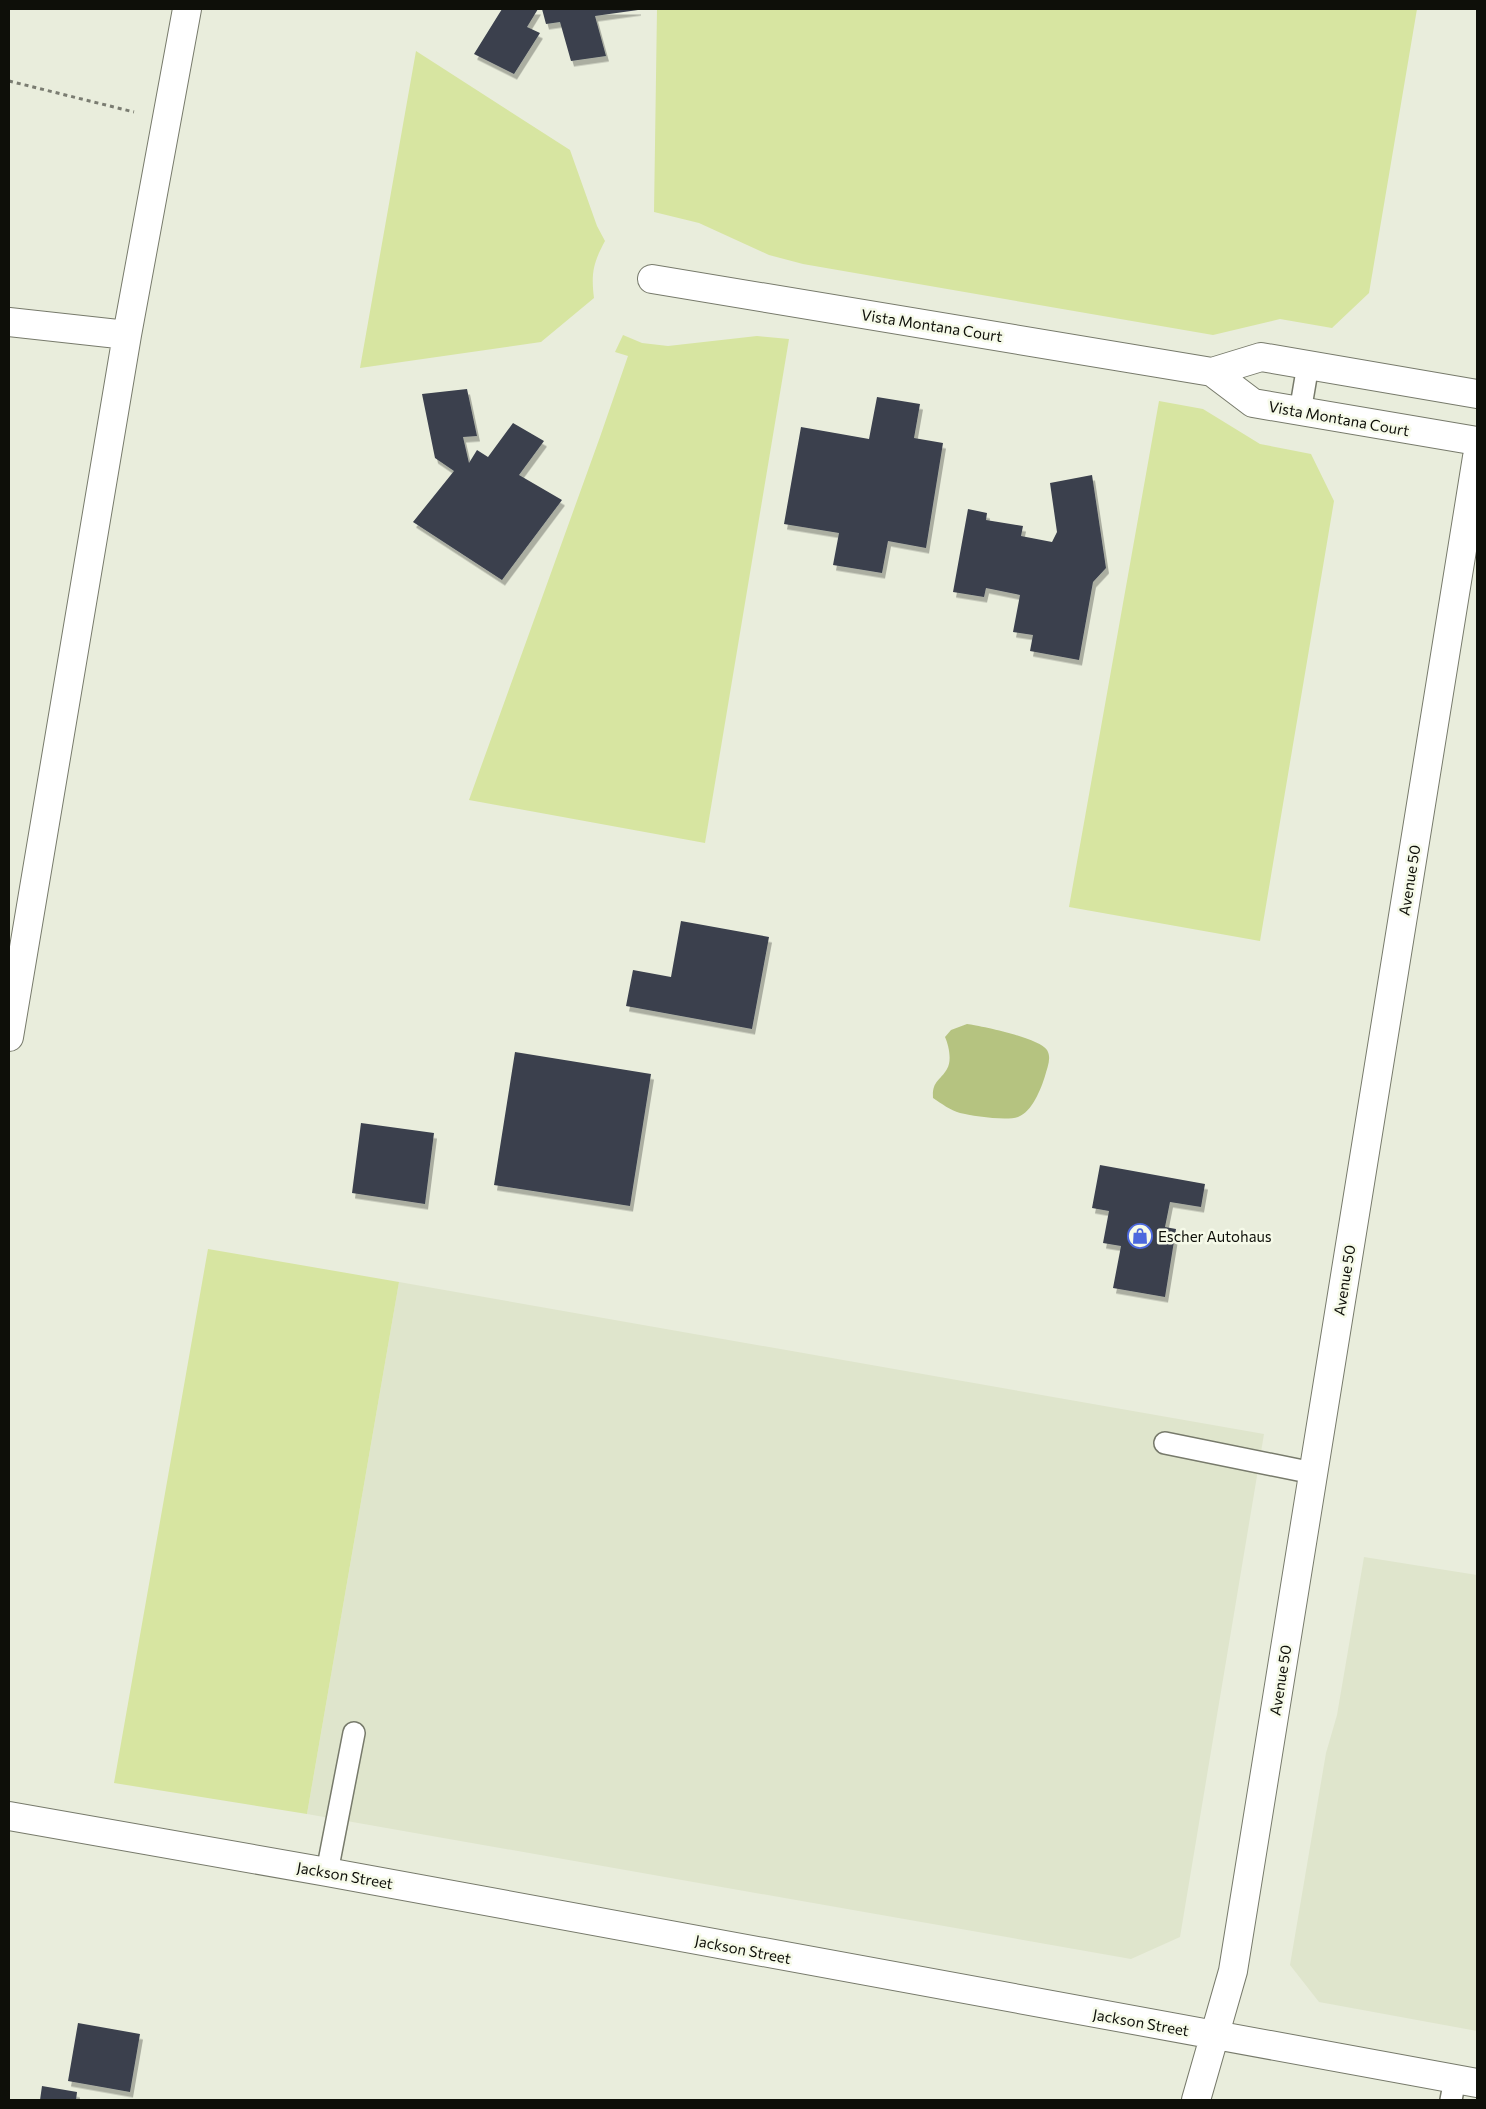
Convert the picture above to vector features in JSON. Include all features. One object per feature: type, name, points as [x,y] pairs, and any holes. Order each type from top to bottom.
[{"type":"main road","points":[[9,1037],[127,336],[186,9]]},
{"type":"main road","name":"Vista Montana Court","points":[[652,279],[1212,372],[1261,357],[1477,394]]},
{"type":"main road","points":[[9,322],[127,336]]},
{"type":"main road","name":"Vista Montana Court","points":[[1212,372],[1253,403],[1477,441]]},
{"type":"main road","name":"Avenue 50","points":[[1196,2100],[1233,1971],[1477,457]]},
{"type":"main road","name":"Jackson Street","points":[[9,1816],[326,1872],[1214,2036],[1461,2088]]},
{"type":"lane","points":[[1300,412],[1308,365]]},
{"type":"lane","points":[[1165,1443],[1313,1473]]},
{"type":"lane","points":[[326,1872],[354,1733]]},
{"type":"path","points":[[9,80],[134,112],[167,115]]},
{"type":"shaded area","points":[[657,9],[1417,9],[1369,293],[1332,328],[1280,319],[1213,335],[803,264],[769,255],[699,223],[654,212]]},
{"type":"shaded area","points":[[416,51],[570,150],[597,226],[605,241],[594,269],[594,298],[541,342],[360,368]]},
{"type":"shaded area","points":[[623,335],[642,343],[668,346],[757,336],[789,339],[705,843],[469,800],[628,356],[615,352]]},
{"type":"shaded area","points":[[1159,401],[1203,409],[1260,444],[1311,454],[1334,501],[1260,941],[1069,907]]},
{"type":"shaded area","points":[[967,1024],[1022,1037],[1033,1041],[1047,1050],[1048,1066],[1035,1100],[1028,1110],[1018,1117],[989,1118],[960,1113],[946,1107],[933,1098],[935,1085],[949,1066],[949,1049],[945,1037],[951,1030]]},
{"type":"shaded area","points":[[208,1249],[399,1282],[307,1814],[114,1783]]},
{"type":"shaded area","points":[[399,1282],[1264,1434],[1180,1937],[1131,1959],[307,1814]]},
{"type":"shaded area","points":[[1364,1557],[1477,1575],[1477,2031],[1319,2002],[1290,1965],[1326,1753],[1337,1715]]},
{"type":"building","points":[[502,9],[538,9],[527,27],[540,33],[514,74],[474,54]]},
{"type":"building","points":[[542,9],[638,10],[595,16],[606,56],[571,61],[560,22],[546,24]]},
{"type":"building","points":[[467,389],[477,436],[463,437],[469,463],[477,450],[488,457],[513,423],[544,441],[519,475],[562,500],[502,580],[413,522],[454,471],[435,458],[422,394]]},
{"type":"building","points":[[877,397],[920,404],[914,438],[943,443],[926,548],[888,541],[882,573],[833,565],[839,533],[784,524],[801,427],[869,439]]},
{"type":"building","points":[[1092,475],[1106,568],[1093,582],[1079,660],[1030,651],[1033,635],[1013,632],[1020,595],[986,588],[984,597],[953,592],[968,509],[987,513],[986,520],[1023,526],[1021,536],[1052,542],[1057,532],[1050,483]]},
{"type":"building","points":[[681,921],[769,937],[752,1029],[626,1006],[633,970],[671,977]]},
{"type":"building","points":[[515,1052],[651,1074],[630,1206],[494,1185]]},
{"type":"building","points":[[361,1123],[434,1133],[425,1204],[352,1193]]},
{"type":"building","name":"Escher Autohaus","points":[[1100,1165],[1205,1184],[1201,1207],[1170,1202],[1165,1227],[1176,1229],[1165,1297],[1113,1288],[1121,1246],[1103,1243],[1109,1211],[1092,1208]]},
{"type":"building","points":[[78,2023],[140,2034],[130,2092],[68,2081]]},
{"type":"building","points":[[42,2086],[77,2092],[76,2100],[40,2100]]},
{"type":"place","name":"Escher Autohaus","points":[[1140,1236]]}]
